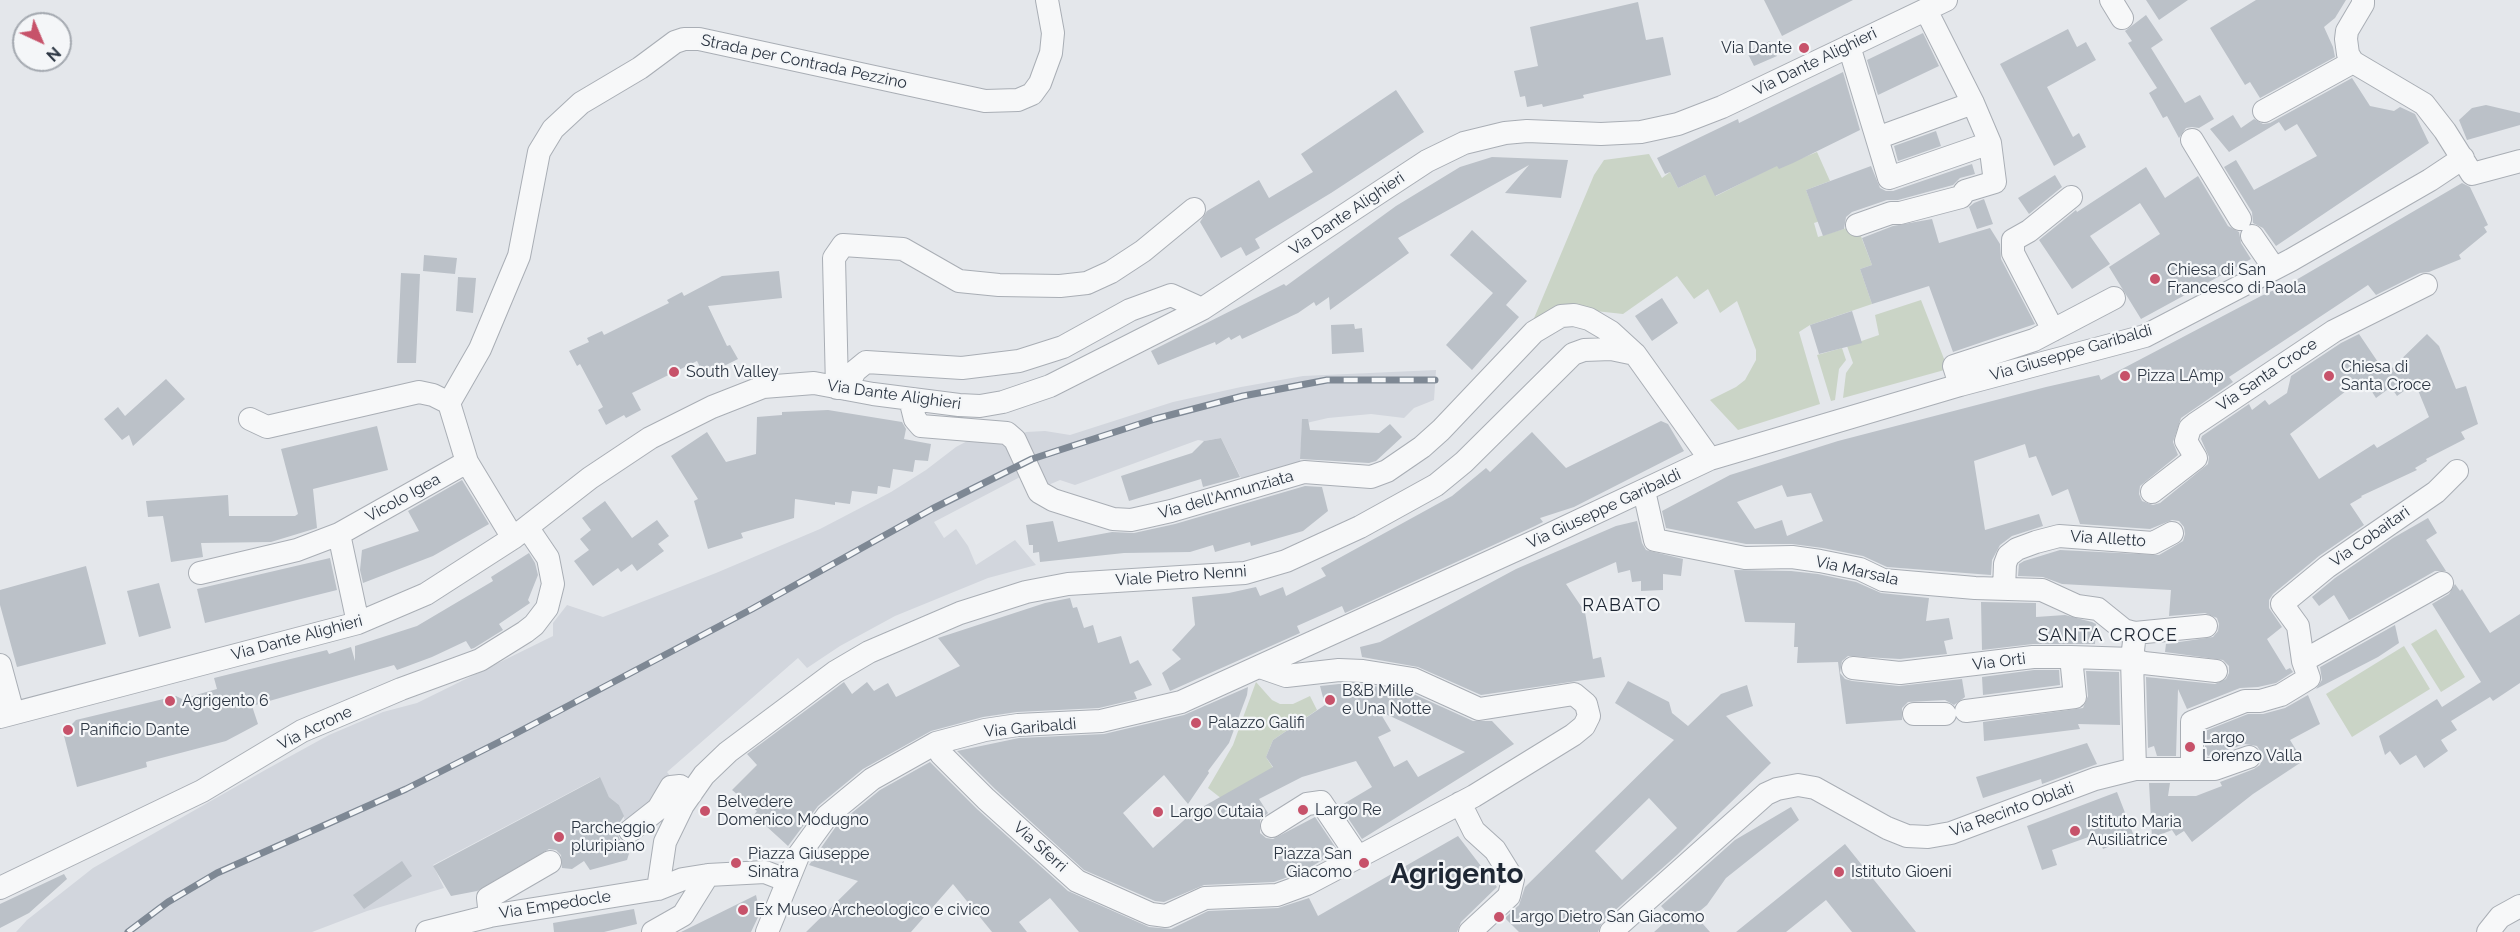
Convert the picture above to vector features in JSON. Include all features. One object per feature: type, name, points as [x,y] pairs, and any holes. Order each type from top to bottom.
[{"type":"street","name":"Strada per Contrada Pezzino","points":[[449,403],[480,349],[519,256],[539,152],[553,129],[581,103],[640,68],[675,42],[699,39],[985,101],[1018,100],[1032,94],[1040,83],[1051,53],[1053,33],[1047,0]]},
{"type":"street","name":"Via Dante Alighieri","points":[[7,715],[358,623],[426,594],[520,533],[590,478],[650,438],[712,407],[763,387],[814,383],[910,399],[980,406],[1004,402],[1050,386],[1202,309],[1427,161],[1464,143],[1527,130],[1601,134],[1641,132],[1678,124],[1722,107],[1946,0]]},
{"type":"street","points":[[2363,0],[2363,4],[2347,31],[2346,47],[2353,62],[2424,104],[2467,166]]},
{"type":"street","points":[[1857,225],[1891,213],[1900,213],[1961,198],[1965,191],[1995,182],[1990,143],[1973,103],[1926,10]]},
{"type":"street","points":[[1849,46],[1889,178],[1990,143]]},
{"type":"street","points":[[2264,111],[2353,62]]},
{"type":"street","points":[[1877,138],[1973,103]]},
{"type":"street","points":[[2192,140],[2274,268]]},
{"type":"street","name":"Via Giuseppe Garibaldi","points":[[1260,667],[1710,459],[1960,385],[2145,336],[2274,268],[2430,180],[2467,166],[2520,161]]},
{"type":"street","points":[[2053,330],[2013,253],[2013,240],[2029,231],[2071,196]]},
{"type":"street","points":[[842,388],[834,258],[843,245],[903,249],[959,281],[999,285],[1060,286],[1087,283],[1111,272],[1143,251],[1194,210]]},
{"type":"street","name":"Via Santa Croce","points":[[2152,492],[2196,458],[2186,441],[2190,429],[2195,424],[2334,331],[2426,285]]},
{"type":"street","points":[[842,388],[855,370],[866,362],[962,368],[1019,361],[1063,347],[1130,310],[1171,295],[1202,309]]},
{"type":"street","name":"Via Giuseppe Garibaldi","points":[[1960,385],[1954,366],[2034,340],[2114,298]]},
{"type":"street","name":"Via dell'Annunziata","points":[[910,399],[915,419],[921,426],[1007,433],[1015,440],[1039,492],[1053,500],[1113,519],[1131,520],[1171,511],[1304,472],[1371,477],[1387,471],[1422,447],[1441,430],[1534,332],[1560,316],[1574,315],[1589,319],[1611,332],[1635,354]]},
{"type":"street","name":"Viale Pietro Nenni","points":[[658,889],[665,842],[704,775],[728,752],[835,672],[906,635],[960,613],[1026,592],[1068,584],[1245,573],[1286,561],[1360,527],[1436,484],[1464,462],[1574,354],[1584,350],[1611,349],[1635,354]]},
{"type":"street","points":[[1635,354],[1710,459]]},
{"type":"street","points":[[998,363],[1004,402]]},
{"type":"street","points":[[250,419],[267,427],[419,392],[433,395],[449,403],[467,462],[520,533]]},
{"type":"street","name":"Vicolo Igea","points":[[200,573],[297,550],[339,534],[467,462]]},
{"type":"street","name":"Via Cobaitari","points":[[2303,661],[2298,626],[2282,604],[2327,567],[2436,492],[2457,471]]},
{"type":"street","name":"Via Marsala","points":[[1644,491],[1655,540],[1745,558],[1792,557],[1821,561],[1860,569],[1883,580],[2042,590],[2078,606],[2098,609],[2124,630],[2134,633]]},
{"type":"street","name":"Via Acrone","points":[[0,888],[202,791],[302,731],[401,689],[480,660],[534,626],[547,608],[553,584],[548,558],[520,533]]},
{"type":"street","name":"Via Alletto","points":[[2004,589],[2005,564],[2008,556],[2017,549],[2036,542],[2059,536],[2153,543],[2172,533]]},
{"type":"street","points":[[339,534],[358,623]]},
{"type":"street","points":[[2249,757],[2215,769],[2192,769],[2192,722],[2245,701],[2260,701],[2281,695],[2309,678],[2303,661],[2442,583]]},
{"type":"street","points":[[2135,769],[2132,659],[2134,633],[2206,626]]},
{"type":"street","name":"Via Orti","points":[[1853,668],[1900,673],[2033,657],[2071,657],[2132,659],[2152,664],[2216,671]]},
{"type":"street","points":[[1914,714],[1955,712],[2075,697],[2071,657]]},
{"type":"street","points":[[0,665],[7,715]]},
{"type":"street","points":[[1170,924],[1204,898],[1268,896],[1301,887],[1460,803],[1580,730],[1589,716],[1586,704],[1578,695],[1569,693],[1479,709],[1413,679],[1363,671],[1339,670],[1286,676],[1260,667]]},
{"type":"street","name":"Via Garibaldi","points":[[767,932],[798,856],[827,816],[847,798],[900,762],[936,743],[985,730],[1017,725],[1088,723],[1124,717],[1181,702],[1260,667]]},
{"type":"street","name":"Via Sferri","points":[[936,743],[941,754],[986,799],[1077,881],[1170,924]]},
{"type":"street","name":"Via Recinto Oblati","points":[[1611,932],[1766,794],[1777,789],[1797,785],[1815,788],[1887,828],[1907,836],[1928,837],[1951,833],[2095,779],[2135,769],[2192,769]]},
{"type":"street","points":[[630,831],[658,809],[671,788],[680,786],[691,794]]},
{"type":"street","points":[[1272,826],[1307,804],[1321,802],[1358,857]]},
{"type":"street","points":[[1460,803],[1474,831],[1496,850],[1513,879],[1509,896],[1470,932]]},
{"type":"street","points":[[490,916],[488,898],[550,862]]},
{"type":"street","points":[[653,932],[683,915],[708,875],[765,872],[788,881]]},
{"type":"street","name":"Via Empedocle","points":[[427,932],[490,916],[658,889],[683,879],[708,875]]},
{"type":"street","points":[[1635,932],[1652,916],[1652,895]]},
{"type":"street","points":[[2488,932],[2500,916],[2520,906]]},
{"type":"shaded area","points":[[1436,370],[1434,400],[1414,408],[1404,418],[1371,414],[1328,418],[1302,424],[1300,463],[1242,480],[1221,438],[1198,440],[1075,485],[1060,480],[1046,486],[1022,476],[934,522],[944,538],[956,529],[968,546],[976,565],[1015,540],[1036,565],[988,578],[895,616],[840,646],[807,668],[798,658],[667,772],[671,777],[649,812],[627,826],[619,805],[609,797],[599,777],[433,865],[444,888],[367,911],[312,932],[16,932],[27,920],[93,868],[267,769],[329,735],[383,712],[417,703],[553,636],[553,623],[567,605],[603,617],[716,573],[820,529],[891,492],[926,470],[956,447],[973,438],[991,440],[1007,447],[1026,432],[1045,431],[1070,435],[1173,402],[1241,387],[1303,376]]},
{"type":"green space","points":[[1817,152],[1830,181],[1806,190],[1813,208],[1834,202],[1838,215],[1814,223],[1818,237],[1853,226],[1859,231],[1872,265],[1860,269],[1872,304],[1810,325],[1799,332],[1820,404],[1738,430],[1710,400],[1745,380],[1756,360],[1756,350],[1737,301],[1720,313],[1708,289],[1694,299],[1677,276],[1623,314],[1568,308],[1532,323],[1594,175],[1604,160],[1649,154],[1662,178],[1670,172],[1678,188],[1705,175],[1716,196],[1799,154],[1802,158]]},
{"type":"green space","points":[[1921,300],[1948,369],[1843,398],[1846,373],[1853,363],[1847,346],[1879,335],[1875,315]]},
{"type":"green space","points":[[1842,348],[1846,360],[1839,369],[1835,400],[1831,401],[1817,355]]},
{"type":"green space","points":[[2436,629],[2465,677],[2441,692],[2411,644]]},
{"type":"green space","points":[[2404,646],[2430,689],[2352,737],[2326,694]]},
{"type":"green space","points":[[1256,682],[1272,700],[1280,704],[1293,704],[1310,696],[1317,710],[1273,740],[1266,757],[1273,768],[1222,799],[1208,788],[1233,745]]},
{"type":"building","points":[[1764,0],[1853,0],[1782,36]]},
{"type":"building","points":[[2146,0],[2188,0],[2159,20]]},
{"type":"building","points":[[2256,0],[2346,0],[2335,18],[2324,27],[2335,57],[2260,98],[2250,82],[2245,85],[2210,28]]},
{"type":"building","points":[[1638,2],[1646,40],[1663,37],[1671,75],[1583,95],[1584,98],[1543,107],[1542,104],[1527,107],[1525,96],[1520,97],[1514,71],[1538,66],[1530,27]]},
{"type":"building","points":[[2146,15],[2163,40],[2151,48],[2185,103],[2200,95],[2214,119],[2199,128],[2186,128],[2179,138],[2167,116],[2163,118],[2149,93],[2157,88],[2128,43],[2132,41],[2125,31]]},
{"type":"building","points":[[2068,29],[2077,47],[2086,42],[2096,60],[2047,87],[2073,137],[2079,133],[2086,147],[2054,166],[2000,64]]},
{"type":"building","points":[[1923,33],[1939,66],[1878,95],[1867,60]]},
{"type":"building","points":[[1770,41],[1777,56],[1754,66],[1747,52]]},
{"type":"building","points":[[1843,72],[1860,130],[1793,163],[1779,169],[1777,166],[1715,196],[1705,175],[1678,188],[1670,172],[1665,174],[1657,158],[1738,119],[1739,123]]},
{"type":"building","points":[[2352,78],[2370,106],[2394,111],[2400,107],[2415,114],[2429,143],[2276,246],[2263,228],[2253,223],[2252,212],[2224,167],[2236,160],[2254,190],[2317,156],[2297,124],[2285,131],[2279,122],[2229,152],[2210,129],[2233,115],[2241,128],[2254,119],[2263,124],[2270,123]]},
{"type":"building","points":[[1396,90],[1424,132],[1255,239],[1260,248],[1246,256],[1241,247],[1221,258],[1200,222],[1207,211],[1259,180],[1269,198],[1313,172],[1301,154]]},
{"type":"building","points":[[2486,105],[2520,113],[2520,125],[2467,140],[2459,120],[2472,108]]},
{"type":"building","points":[[1936,131],[1941,146],[1898,161],[1894,146]]},
{"type":"building","points":[[1492,157],[1568,160],[1561,198],[1505,193],[1529,165],[1398,238],[1409,253],[1330,310],[1329,297],[1316,306],[1314,302],[1298,313],[1242,339],[1240,335],[1231,340],[1229,337],[1216,345],[1215,342],[1158,365],[1151,351],[1284,284],[1286,286],[1396,206],[1460,167]]},
{"type":"building","points":[[1972,164],[1975,174],[1960,178],[1953,185],[1898,200],[1887,200],[1852,212],[1846,217],[1844,229],[1823,236],[1806,190],[1871,166],[1880,188],[1893,191]]},
{"type":"building","points":[[2146,167],[2165,198],[2198,176],[2228,226],[2239,232],[2241,243],[2251,259],[2141,319],[2109,267],[2160,234],[2140,203],[2090,236],[2110,264],[2072,289],[2039,240],[2076,210],[2077,212]]},
{"type":"building","points":[[2055,175],[2062,187],[2029,214],[2018,198]]},
{"type":"building","points":[[2462,183],[2470,187],[2488,225],[2484,227],[2487,232],[2459,255],[2461,259],[2429,272],[2420,273],[2376,295],[2368,285],[2229,377],[2233,382],[2181,418],[2173,442],[2178,455],[2140,486],[2139,494],[2142,501],[2153,505],[2160,503],[2208,464],[2209,457],[2201,439],[2202,436],[2249,404],[2252,410],[2265,400],[2269,405],[2287,393],[2291,376],[2341,343],[2359,334],[2386,374],[2427,334],[2439,346],[2456,389],[2466,386],[2478,424],[2461,432],[2465,439],[2426,459],[2427,461],[2415,468],[2417,470],[2361,496],[2350,504],[2364,525],[2319,556],[2273,594],[2269,600],[2269,608],[2282,627],[2267,639],[2286,670],[2290,668],[2293,672],[2276,683],[2240,688],[2187,709],[2178,689],[2176,756],[2157,756],[2154,746],[2148,748],[2146,677],[2215,684],[2226,679],[2229,666],[2223,660],[2165,652],[2166,644],[2213,637],[2218,631],[2217,618],[2205,613],[2169,616],[2171,590],[2062,584],[2043,577],[2018,576],[2019,564],[2060,550],[2159,555],[2183,541],[2184,527],[2179,521],[2172,520],[2150,529],[2080,524],[2068,489],[2052,496],[2036,456],[2029,458],[2025,444],[1974,461],[1985,530],[2039,514],[2043,526],[2012,536],[2000,545],[1992,560],[1991,575],[1887,567],[1863,556],[1823,548],[1792,544],[1746,544],[1666,528],[1662,511],[1730,475],[1838,441],[2046,387],[2099,375],[2101,380],[2296,280]],"holes":[[[2363,378],[2376,398],[2391,387],[2397,396],[2415,383],[2429,417],[2377,448],[2374,444],[2319,479],[2290,434]],[[1782,485],[1787,497],[1811,493],[1823,521],[1787,536],[1782,520],[1755,529],[1737,502]]]},
{"type":"building","points":[[1984,199],[1993,224],[1977,229],[1969,207]]},
{"type":"building","points":[[1932,219],[1939,243],[1990,228],[2000,244],[2001,259],[2035,324],[1953,352],[1929,286],[1872,304],[1860,269],[1872,265],[1862,238],[1893,226]]},
{"type":"building","points":[[1472,230],[1527,281],[1506,305],[1519,317],[1472,370],[1446,345],[1493,293],[1450,255]]},
{"type":"building","points":[[424,255],[457,258],[455,274],[423,271]]},
{"type":"building","points":[[779,271],[782,298],[708,306],[727,346],[730,345],[738,359],[720,368],[721,371],[706,379],[697,361],[632,393],[641,410],[626,418],[624,415],[606,425],[598,410],[603,407],[580,364],[577,366],[569,351],[589,342],[587,338],[602,331],[604,335],[669,303],[667,300],[682,292],[684,296],[722,276]]},
{"type":"building","points":[[401,273],[420,274],[416,363],[397,363]]},
{"type":"building","points":[[458,277],[476,278],[473,313],[456,311]]},
{"type":"building","points":[[1662,298],[1678,323],[1652,341],[1635,316]]},
{"type":"building","points":[[1852,311],[1862,343],[1819,354],[1810,325]]},
{"type":"building","points":[[1354,324],[1355,329],[1362,328],[1364,352],[1332,354],[1331,325]]},
{"type":"building","points":[[166,379],[185,399],[133,446],[129,435],[122,440],[104,419],[118,407],[125,416]]},
{"type":"building","points":[[828,410],[902,422],[906,429],[904,439],[931,444],[928,461],[915,460],[913,472],[893,469],[890,488],[878,486],[877,494],[852,491],[850,504],[835,502],[835,505],[795,499],[794,518],[741,533],[743,538],[708,549],[694,501],[698,499],[671,456],[707,432],[726,462],[756,454],[757,417],[782,415],[782,412]]},
{"type":"building","points":[[1302,419],[1308,419],[1310,430],[1379,433],[1390,424],[1402,437],[1376,461],[1369,463],[1300,459]]},
{"type":"building","points":[[1661,421],[1668,424],[1684,451],[1574,507],[1540,518],[1543,522],[1535,526],[1345,613],[1342,606],[1297,626],[1300,633],[1170,691],[1162,673],[1181,659],[1172,650],[1195,625],[1192,597],[1256,587],[1260,596],[1283,587],[1286,596],[1326,576],[1321,568],[1452,496],[1486,468],[1490,472],[1532,432],[1566,468]]},
{"type":"building","points":[[377,426],[388,470],[313,489],[317,528],[271,542],[201,543],[203,557],[171,562],[163,516],[148,517],[146,501],[228,495],[229,516],[295,516],[298,514],[281,449]]},
{"type":"building","points":[[1221,438],[1240,477],[1203,487],[1201,479],[1129,501],[1121,476],[1192,453],[1204,441]]},
{"type":"building","points":[[462,480],[489,524],[433,556],[363,583],[360,570],[362,550],[419,531],[408,511]]},
{"type":"building","points":[[1305,486],[1322,487],[1328,511],[1303,531],[1251,546],[1250,542],[1215,552],[1213,545],[1190,552],[1124,553],[1040,562],[1039,552],[1033,553],[1033,545],[1029,545],[1026,525],[1053,521],[1058,542],[1112,532],[1134,533],[1175,524]]},
{"type":"building","points":[[605,501],[632,538],[657,520],[669,536],[658,544],[664,551],[637,571],[632,564],[621,572],[618,568],[593,586],[574,561],[589,550],[580,539],[591,530],[582,518]]},
{"type":"building","points":[[2428,518],[2437,533],[2426,540],[2446,571],[2435,571],[2349,620],[2334,595],[2319,606],[2312,597],[2335,578],[2393,538]]},
{"type":"building","points":[[1637,521],[1646,550],[1683,559],[1681,576],[1663,574],[1663,590],[1641,591],[1641,581],[1632,582],[1630,570],[1618,573],[1616,562],[1566,584],[1585,612],[1593,659],[1601,657],[1605,677],[1481,695],[1418,667],[1362,657],[1360,647],[1380,642],[1516,569],[1616,526]]},
{"type":"building","points":[[529,553],[538,575],[528,600],[530,603],[499,624],[503,630],[474,648],[471,649],[466,641],[397,670],[394,665],[252,706],[258,724],[226,741],[146,762],[147,767],[77,787],[62,728],[70,726],[76,720],[176,696],[182,699],[217,689],[214,678],[327,650],[329,654],[351,647],[355,661],[355,646],[417,626],[493,581],[491,577]]},
{"type":"building","points":[[330,558],[337,590],[205,623],[197,589]]},
{"type":"building","points":[[86,566],[106,644],[17,667],[0,605],[0,590]]},
{"type":"building","points":[[1734,570],[1818,574],[1856,582],[1881,593],[1929,598],[1926,621],[1949,618],[1953,639],[1944,641],[1947,654],[1900,659],[1848,656],[1842,661],[1840,673],[1845,679],[1852,681],[1899,686],[1962,679],[1965,697],[1954,705],[1945,700],[1908,702],[1902,708],[1902,720],[1846,724],[1838,662],[1797,663],[1798,647],[1794,647],[1795,623],[1745,622]]},
{"type":"building","points":[[159,583],[171,628],[139,637],[127,591]]},
{"type":"building","points":[[2455,584],[2460,591],[2462,589],[2490,633],[2520,614],[2520,683],[2493,701],[2490,697],[2451,721],[2457,730],[2441,740],[2448,751],[2424,768],[2416,755],[2400,765],[2390,751],[2385,755],[2379,736],[2437,699],[2442,707],[2481,682],[2432,604],[2449,594]]},
{"type":"building","points":[[1070,598],[1073,608],[1077,607],[1084,628],[1093,625],[1098,643],[1121,636],[1130,664],[1138,660],[1152,685],[1134,692],[1137,699],[1099,708],[1017,712],[983,717],[931,731],[863,769],[818,806],[788,846],[754,815],[757,811],[732,790],[757,765],[747,754],[844,682],[852,694],[867,682],[874,691],[888,683],[896,697],[960,666],[938,638],[1045,603]]},
{"type":"building","points":[[1981,602],[2036,603],[2036,617],[2065,615],[2092,622],[2096,624],[2095,644],[2033,644],[1982,650]]},
{"type":"building","points":[[2395,625],[2399,643],[2378,657],[2316,689],[2322,680],[2320,667]]},
{"type":"building","points":[[2034,670],[2059,670],[2060,685],[1983,695],[1982,677]]},
{"type":"building","points":[[2086,671],[2119,672],[2120,725],[2078,724],[2080,729],[1984,741],[1983,722],[2083,708],[2088,696]]},
{"type":"building","points":[[1628,681],[1669,702],[1672,713],[1688,726],[1721,694],[1747,685],[1753,706],[1726,716],[1771,763],[1677,855],[1602,922],[1598,932],[1519,932],[1505,918],[1519,905],[1525,887],[1674,740],[1615,703]],"holes":[[[1649,798],[1677,828],[1622,880],[1595,851]]]},
{"type":"building","points":[[1362,684],[1409,692],[1473,721],[1492,721],[1514,744],[1362,839],[1340,806],[1372,787],[1356,761],[1302,777],[1259,799],[1268,813],[1260,820],[1260,833],[1266,838],[1273,839],[1315,817],[1338,851],[1302,872],[1274,882],[1204,885],[1164,902],[1155,901],[1084,870],[957,751],[1019,738],[1104,734],[1184,715],[1248,687],[1229,743],[1208,771],[1209,773],[1188,804],[1164,775],[1123,813],[1153,848],[1192,813],[1273,767],[1266,757],[1273,740],[1325,705],[1320,686]],"holes":[[[1379,711],[1465,752],[1418,777],[1407,760],[1394,767],[1378,737],[1391,731]]]},
{"type":"building","points":[[2308,695],[2320,724],[2290,740],[2303,761],[2253,794],[2192,842],[2184,831],[2176,836],[2172,830],[2152,838],[2149,783],[2170,783],[2168,796],[2196,796],[2222,786],[2220,782],[2260,765],[2261,752],[2257,746],[2245,744],[2208,756],[2205,750],[2205,731],[2248,714],[2263,714],[2285,708]]},
{"type":"building","points":[[2087,743],[2097,764],[2042,784],[2041,779],[1983,798],[1976,777]]},
{"type":"building","points":[[930,762],[977,809],[1068,891],[1149,927],[1171,929],[1208,911],[1278,908],[1309,898],[1318,916],[1458,836],[1497,887],[1461,922],[1457,932],[1079,932],[1050,898],[1019,922],[1027,932],[992,932],[953,884],[911,932],[806,932],[858,881],[809,865],[837,825],[880,790]]},
{"type":"building","name":"Parcheggio pluripiano","points":[[600,777],[609,797],[619,805],[624,816],[618,825],[617,832],[620,840],[632,844],[627,860],[590,870],[584,861],[572,869],[562,868],[561,855],[556,850],[549,849],[477,891],[451,896],[433,866]]},
{"type":"building","name":"Istituto Maria Ausiliatrice","points":[[2117,792],[2134,836],[2103,849],[2097,834],[2052,850],[2057,865],[2042,870],[2027,826]]},
{"type":"building","points":[[1791,807],[1799,820],[1726,878],[1707,905],[1695,915],[1710,932],[1654,932],[1671,917],[1661,906],[1735,840]]},
{"type":"building","name":"Istituto Gioeni","points":[[1845,844],[1916,932],[1852,932],[1826,900],[1786,932],[1736,932]]},
{"type":"building","points":[[402,861],[412,876],[364,909],[353,895]]},
{"type":"building","points":[[64,874],[67,879],[29,913],[0,928],[0,904]]},
{"type":"building","name":"Ex Museo Archeologico e civico","points":[[756,895],[760,913],[751,932],[681,932]]},
{"type":"building","points":[[634,909],[637,924],[604,932],[554,932],[553,923]]},
{"type":"railway","points":[[128,932],[168,902],[217,873],[406,789],[509,737],[752,609],[932,509],[1032,459],[1155,419],[1243,396],[1327,380],[1435,380]]},
{"type":"place","name":"Via Dante","points":[[1804,48]]},
{"type":"place","name":"Chiesa di San Francesco di Paola","points":[[2155,279]]},
{"type":"place","name":"South Valley","points":[[674,372]]},
{"type":"place","name":"Pizza LAmp","points":[[2125,376]]},
{"type":"place","name":"Chiesa di Santa Croce","points":[[2329,376]]},
{"type":"place","name":"B&B Mille e Una Notte","points":[[1330,700]]},
{"type":"place","name":"Agrigento 6","points":[[170,701]]},
{"type":"place","name":"Palazzo Galifi","points":[[1196,723]]},
{"type":"place","name":"Panificio Dante","points":[[68,730]]},
{"type":"place","name":"Largo Lorenzo Valla","points":[[2190,747]]},
{"type":"place","name":"Largo Re","points":[[1303,810]]},
{"type":"place","name":"Belvedere Domenico Modugno","points":[[705,811]]},
{"type":"place","name":"Largo Cutaia","points":[[1158,812]]},
{"type":"place","name":"Istituto Maria Ausiliatrice","points":[[2075,831]]},
{"type":"place","name":"Parcheggio pluripiano","points":[[559,837]]},
{"type":"place","name":"Piazza Giuseppe Sinatra","points":[[736,863]]},
{"type":"place","name":"Piazza San Giacomo","points":[[1364,863]]},
{"type":"place","name":"Istituto Gioeni","points":[[1839,872]]},
{"type":"place","name":"Ex Museo Archeologico e civico","points":[[743,910]]},
{"type":"place","name":"Largo Dietro San Giacomo","points":[[1499,917]]},
{"type":"district","name":"RABATO","points":[[1622,606]]},
{"type":"district","name":"SANTA CROCE","points":[[2108,636]]},
{"type":"district","name":"Agrigento","points":[[1457,875]]}]
